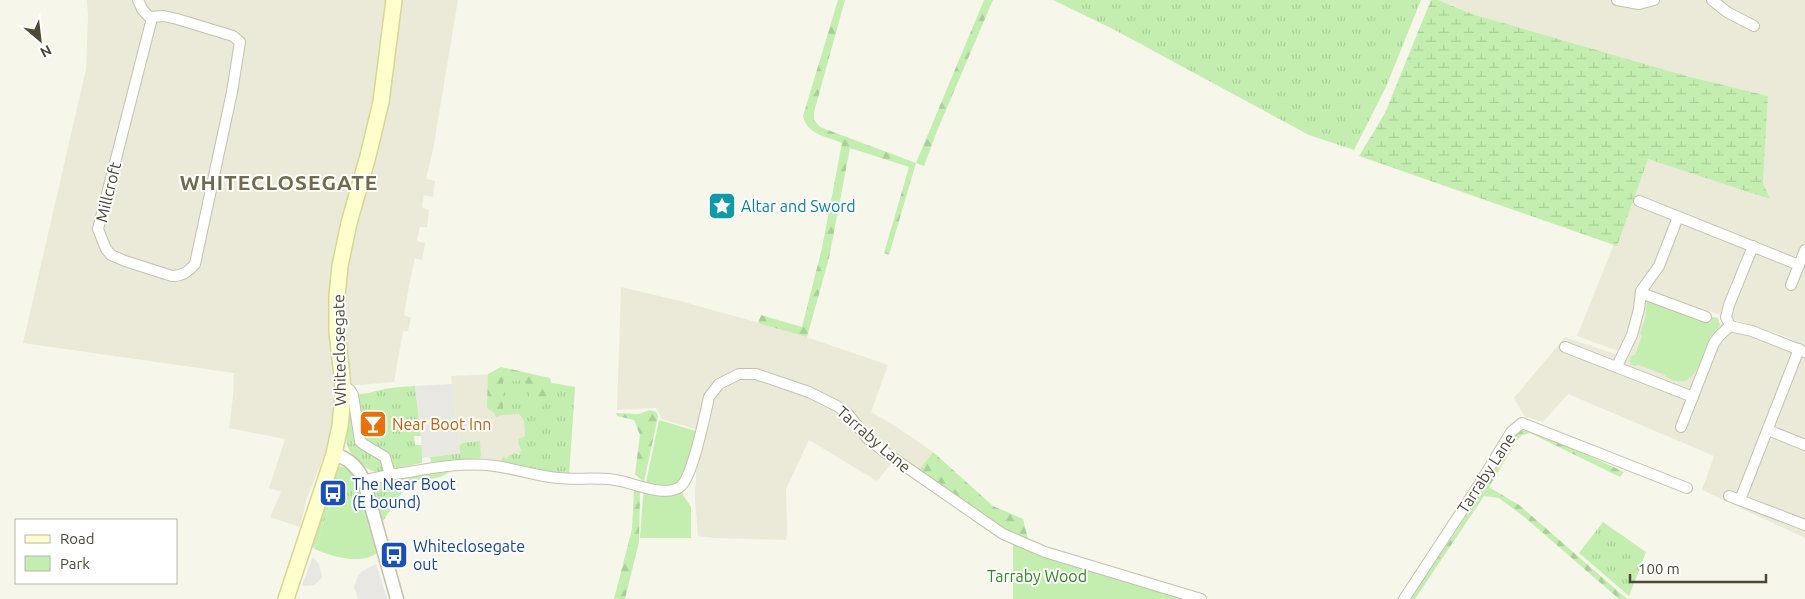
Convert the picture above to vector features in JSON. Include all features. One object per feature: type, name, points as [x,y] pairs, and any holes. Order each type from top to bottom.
[{"type":"main road","name":"Whiteclosegate","points":[[286,599],[334,454],[340,426],[342,385],[336,296],[349,223],[381,102],[394,0]]},
{"type":"street","points":[[138,0],[145,14],[152,18]]},
{"type":"street","points":[[1617,0],[1639,4],[1654,0]]},
{"type":"street","points":[[1712,0],[1727,12],[1754,26]]},
{"type":"street","name":"Millcroft","points":[[164,16],[233,36],[238,39],[240,46],[195,264],[186,273],[179,276],[172,276],[118,258],[106,249],[98,229],[152,18],[164,16]]},
{"type":"street","points":[[1639,201],[1799,265]]},
{"type":"street","points":[[1618,366],[1632,335],[1641,293],[1659,266],[1678,217]]},
{"type":"street","points":[[1730,326],[1726,317],[1729,305],[1753,246]]},
{"type":"street","points":[[1791,285],[1805,250]]},
{"type":"street","points":[[1641,293],[1706,317]]},
{"type":"street","points":[[1730,326],[1752,331],[1802,351],[1740,500]]},
{"type":"street","points":[[1681,428],[1714,343],[1730,326]]},
{"type":"street","points":[[1565,347],[1618,366],[1693,397]]},
{"type":"street","name":"Tarraby Lane","points":[[364,481],[429,468],[478,464],[557,478],[614,480],[649,489],[671,490],[680,488],[686,480],[709,397],[714,389],[725,380],[740,374],[756,374],[809,392],[837,406],[848,414],[867,438],[886,453],[974,514],[1018,541],[1053,554],[1201,599]]},
{"type":"street","points":[[342,385],[350,390],[353,395],[360,441],[385,457],[390,475]]},
{"type":"street","name":"Tarraby Lane","points":[[1404,599],[1477,488],[1511,432],[1522,423],[1688,488]]},
{"type":"street","points":[[1768,430],[1805,445]]},
{"type":"street","points":[[334,454],[342,456],[358,469],[364,481],[398,599]]},
{"type":"street","points":[[1729,496],[1805,525]]},
{"type":"shaded area","points":[[87,0],[458,0],[433,150],[426,179],[435,181],[433,197],[424,195],[422,207],[429,210],[427,227],[420,227],[417,241],[425,243],[422,260],[415,258],[404,315],[411,318],[408,331],[403,331],[394,382],[332,387],[334,411],[329,443],[307,498],[300,527],[270,517],[281,492],[269,488],[285,439],[229,428],[234,373],[23,343],[86,69]]},
{"type":"shaded area","points":[[1438,0],[1805,0],[1805,347],[1785,336],[1644,290],[1642,295],[1805,355],[1805,538],[1702,490],[1714,456],[1568,394],[1543,422],[1525,417],[1514,398],[1565,337],[1621,356],[1621,352],[1577,336],[1648,159],[1763,183],[1768,96],[1683,75],[1472,14]]},
{"type":"shaded area","points":[[621,287],[680,301],[795,333],[888,365],[871,412],[933,452],[913,479],[891,464],[877,481],[809,440],[786,489],[786,540],[698,536],[695,499],[698,430],[662,419],[656,408],[617,410]]},
{"type":"shaded area","points":[[498,374],[575,387],[569,475],[501,462],[461,461],[451,376]]},
{"type":"shaded area","points":[[452,384],[460,453],[422,458],[415,386]]},
{"type":"shaded area","points":[[313,557],[319,564],[322,578],[314,585],[302,585]]},
{"type":"shaded area","points":[[376,564],[387,599],[358,599],[354,587],[357,578],[361,572]]},
{"type":"green space","points":[[838,0],[845,0],[814,112],[814,120],[820,127],[916,163],[889,255],[884,253],[909,167],[850,148],[829,258],[807,337],[758,323],[761,315],[802,327],[822,248],[842,143],[813,131],[805,122],[803,116]]},
{"type":"green space","points":[[984,0],[993,0],[924,166],[916,163]]},
{"type":"green space","points":[[1053,0],[1421,0],[1386,87],[1354,150],[1309,135],[1113,29]]},
{"type":"green space","points":[[1431,0],[1438,0],[1472,14],[1683,75],[1768,96],[1763,183],[1770,199],[1648,159],[1617,246],[1359,156],[1385,113]]},
{"type":"green space","points":[[1647,299],[1710,323],[1712,317],[1718,318],[1720,325],[1710,337],[1696,370],[1685,380],[1677,381],[1639,365],[1630,364],[1631,356],[1635,355],[1642,336],[1640,333],[1645,320]]},
{"type":"green space","points":[[501,367],[550,378],[554,393],[543,406],[529,402],[529,388],[523,380],[503,381],[503,415],[496,417],[487,408],[488,374]]},
{"type":"green space","points":[[523,380],[529,387],[552,383],[575,387],[569,475],[501,462],[503,456],[507,459],[508,456],[514,453],[519,455],[521,450],[518,443],[519,439],[525,436],[524,421],[519,414],[503,415],[503,381]]},
{"type":"green space","points":[[415,386],[421,436],[414,436],[415,445],[422,445],[422,463],[375,472],[367,468],[353,456],[347,444],[345,429],[349,404],[360,394]]},
{"type":"green space","points":[[650,410],[656,412],[658,416],[644,482],[635,474],[640,435],[634,420],[617,416],[616,413],[638,414]]},
{"type":"green space","points":[[659,420],[696,431],[683,482],[683,495],[691,507],[691,538],[640,538],[643,497]]},
{"type":"green space","points":[[1525,426],[1624,472],[1620,477],[1530,433],[1522,435],[1517,440],[1489,487],[1519,505],[1627,599],[1619,599],[1523,516],[1499,498],[1484,496],[1415,599],[1410,599],[1457,530],[1511,441],[1519,430]]},
{"type":"green space","points":[[480,441],[481,456],[479,460],[431,462],[430,457],[460,453],[459,446],[462,443]]},
{"type":"green space","points":[[933,452],[993,506],[1023,519],[1028,539],[1004,530],[919,470]]},
{"type":"green space","points":[[338,466],[347,468],[360,482],[378,550],[377,553],[363,510],[332,498],[315,549],[312,546],[312,540],[334,468]]},
{"type":"green space","points":[[451,470],[437,478],[410,480],[383,521],[373,486],[376,483],[407,475]]},
{"type":"green space","points":[[634,489],[640,491],[639,542],[625,599],[614,599],[632,529]]},
{"type":"green space","points":[[332,498],[363,510],[377,553],[371,557],[355,559],[330,555],[315,549]]},
{"type":"green space","points":[[1603,522],[1646,552],[1629,596],[1579,553]]},
{"type":"green space","name":"Tarraby Wood","points":[[1013,544],[1190,599],[1013,599]]},
{"type":"place","name":"Altar and Sword","points":[[722,206]]},
{"type":"place","name":"Near Boot Inn","points":[[373,424]]},
{"type":"place","name":"The Near Boot (E bound)","points":[[333,493]]},
{"type":"place","name":"Whiteclosegate out","points":[[394,555]]},
{"type":"district","name":"WHITECLOSEGATE","points":[[279,183]]}]
